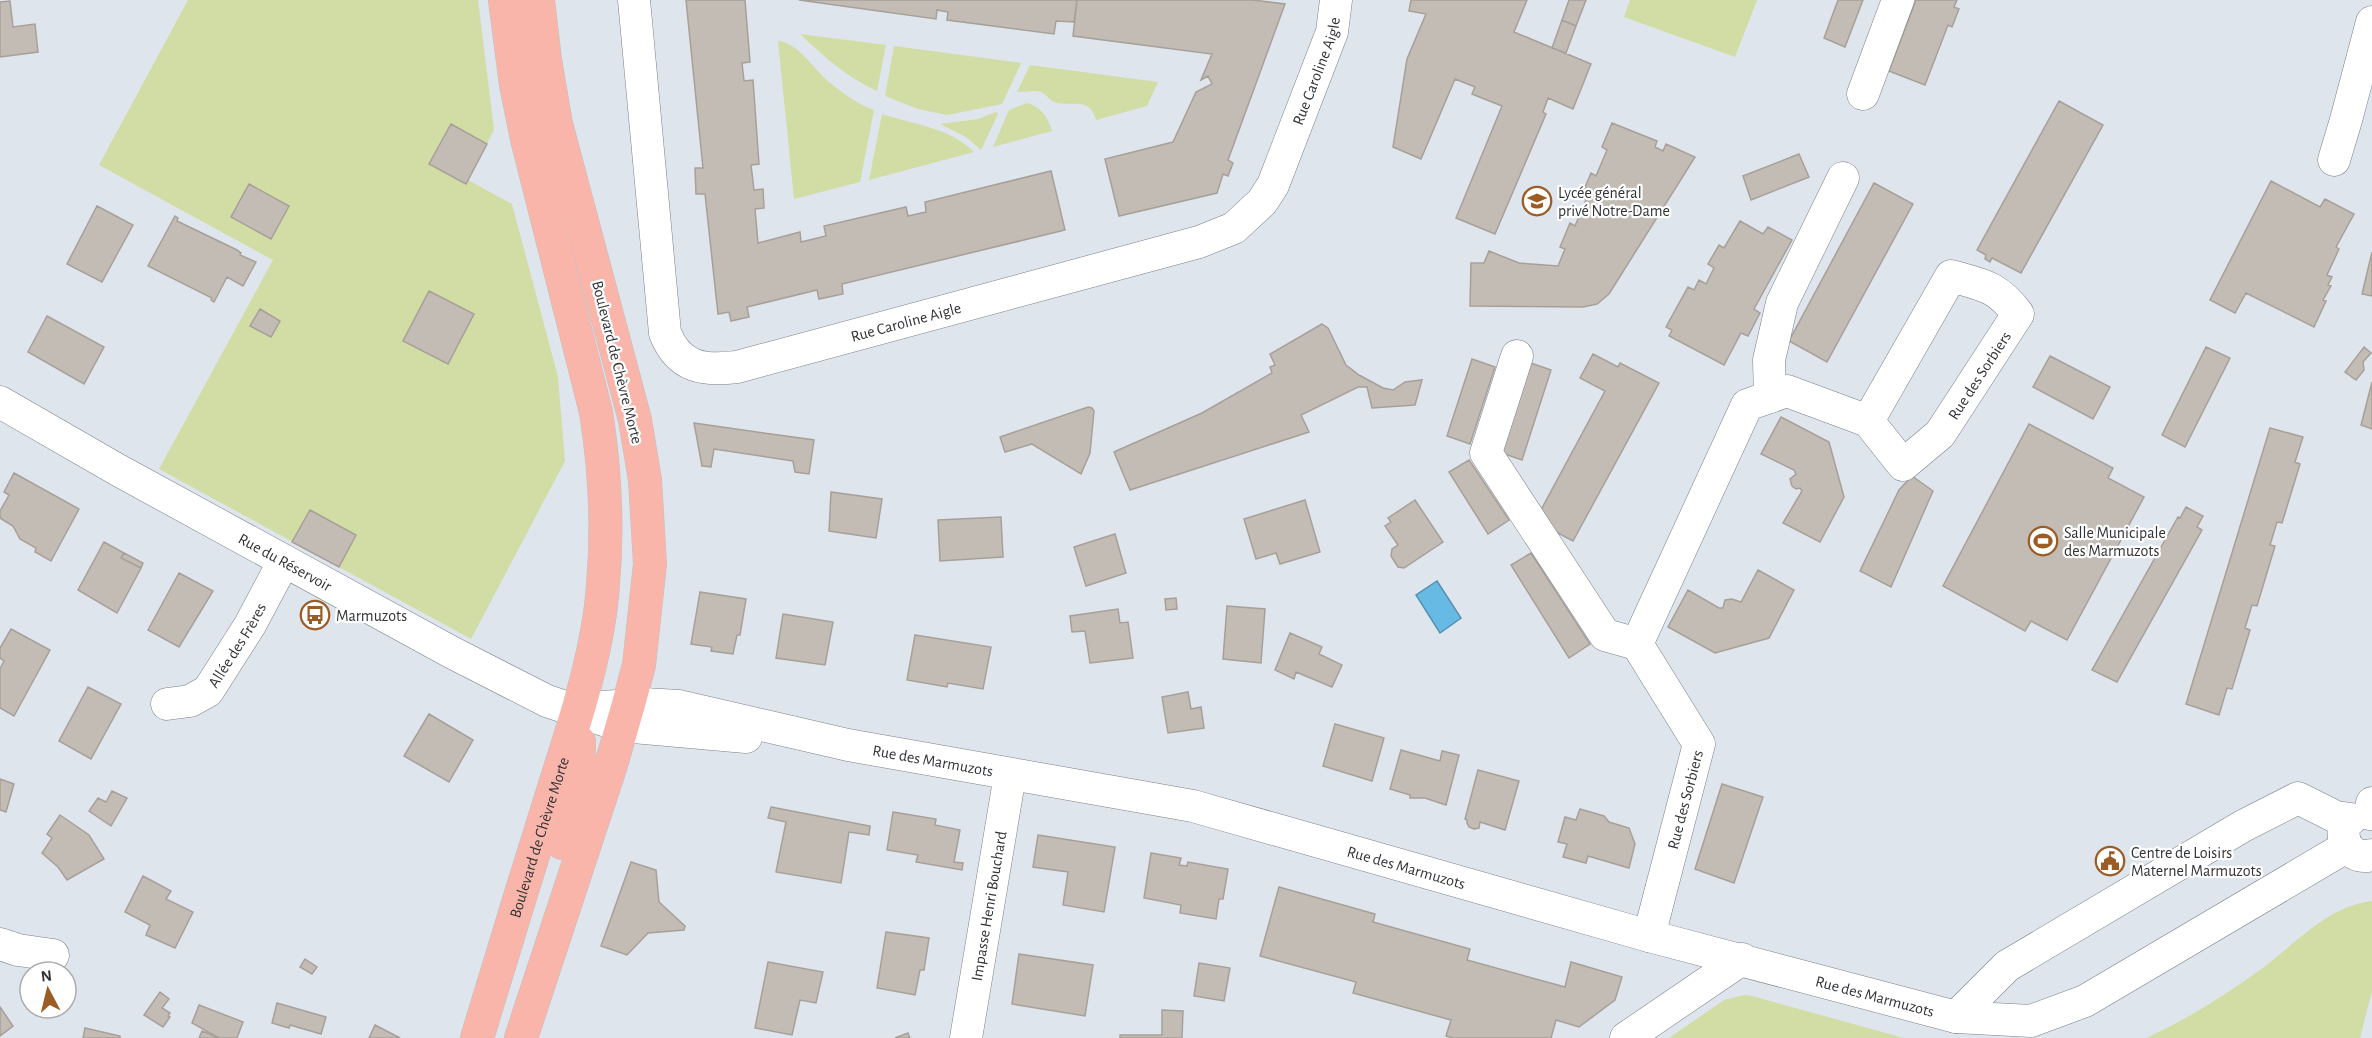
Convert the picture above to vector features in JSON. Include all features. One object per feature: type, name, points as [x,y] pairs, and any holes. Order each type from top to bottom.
[{"type":"main road","name":"Boulevard de Chèvre Morte","points":[[505,0],[516,85],[527,139],[581,346],[626,570],[619,647],[623,713]]},
{"type":"main road","name":"Boulevard de Chèvre Morte","points":[[521,1038],[610,768],[623,713],[639,665],[650,564],[645,480],[633,414],[556,124],[538,0]]},
{"type":"main road","name":"Boulevard de Chèvre Morte","points":[[477,1038],[577,710],[598,622],[603,586],[605,511],[603,457]]},
{"type":"main road","points":[[534,997],[533,936],[578,791],[580,758],[577,710]]},
{"type":"street","name":"Rue Caroline Aigle","points":[[634,0],[665,333],[673,350],[684,360],[702,368],[715,370],[737,367],[1199,242],[1234,228],[1262,202],[1273,185],[1332,32],[1336,0]]},
{"type":"street","points":[[1863,94],[1898,0]]},
{"type":"street","points":[[2334,160],[2372,22]]},
{"type":"street","points":[[1770,397],[1769,360],[1782,303],[1843,178]]},
{"type":"street","name":"Rue des Sorbiers","points":[[1951,276],[1986,286],[2004,296],[2018,314],[1940,434],[1903,465],[1868,421],[1951,276]]},
{"type":"street","points":[[1517,356],[1486,453],[1605,635],[1637,644],[1748,405],[1787,391],[1868,421]]},
{"type":"street","name":"Rue du Réservoir","points":[[0,402],[118,470],[516,687],[547,701],[577,710]]},
{"type":"street","name":"Allée des Frères","points":[[167,704],[190,701],[208,691],[250,625],[284,561]]},
{"type":"street","name":"Rue des Sorbiers","points":[[1637,644],[1699,744],[1649,936]]},
{"type":"street","name":"Rue des Marmuzots","points":[[577,710],[623,713],[848,745],[1193,806],[1649,936],[1956,1017],[2031,1021],[2085,1001],[2364,826]]},
{"type":"street","name":"Impasse Henri Bouchard","points":[[966,1038],[1010,775]]},
{"type":"street","name":"Rue des Marmuzots","points":[[1956,1017],[2007,966],[2243,826],[2298,798],[2336,817],[2364,826]]},
{"type":"street","points":[[0,944],[18,950],[53,955]]},
{"type":"street","points":[[1626,1038],[1742,959]]},
{"type":"green space","points":[[188,0],[478,0],[494,130],[468,180],[512,204],[558,377],[565,461],[471,639],[159,469],[273,260],[99,165]]},
{"type":"green space","points":[[1630,0],[1757,0],[1735,57],[1624,17]]},
{"type":"green space","points":[[800,34],[886,45],[877,91],[836,66]]},
{"type":"green space","points":[[778,41],[792,46],[834,86],[874,110],[860,182],[794,199]]},
{"type":"green space","points":[[894,46],[1021,63],[1002,104],[947,115],[918,109],[885,96]]},
{"type":"green space","points":[[1030,65],[1158,82],[1147,106],[1096,120],[1086,105],[1055,102],[1038,91],[1017,92]]},
{"type":"green space","points":[[1027,103],[1037,107],[1044,114],[1052,131],[993,147],[1009,110]]},
{"type":"green space","points":[[996,112],[998,114],[981,150],[966,137],[940,124],[978,119]]},
{"type":"green space","points":[[882,114],[943,132],[965,144],[974,152],[869,180]]},
{"type":"green space","points":[[2372,901],[2372,991],[2360,1038],[2146,1038],[2189,1016],[2231,990],[2325,919],[2355,904]]},
{"type":"green space","points":[[1744,995],[1904,1038],[1669,1038],[1724,1000]]},
{"type":"water","points":[[1437,581],[1461,618],[1440,633],[1416,595]]},
{"type":"building","points":[[686,0],[745,0],[750,62],[742,63],[744,81],[753,80],[759,164],[751,165],[754,190],[763,189],[764,208],[755,209],[758,243],[800,232],[801,242],[826,236],[824,226],[906,207],[908,216],[926,212],[925,202],[1051,171],[1065,230],[842,284],[843,294],[819,299],[817,290],[747,307],[749,317],[731,321],[729,312],[718,314],[705,194],[696,194],[695,168],[703,168]]},
{"type":"building","points":[[799,0],[1077,0],[1074,22],[1056,21],[1054,34],[947,20],[948,12],[937,10],[936,19]]},
{"type":"building","points":[[1077,0],[1253,0],[1285,4],[1228,160],[1233,163],[1228,176],[1223,174],[1217,193],[1119,216],[1105,159],[1173,142],[1196,92],[1212,84],[1208,76],[1201,80],[1212,54],[1073,36]]},
{"type":"building","points":[[1411,0],[1527,0],[1514,32],[1591,64],[1573,109],[1548,98],[1543,112],[1546,114],[1495,234],[1456,218],[1502,106],[1472,94],[1475,87],[1455,79],[1421,159],[1393,147],[1407,59],[1426,14],[1409,11]]},
{"type":"building","points":[[1569,0],[1586,0],[1576,26],[1562,20]]},
{"type":"building","points":[[1838,0],[1863,0],[1845,47],[1824,38]]},
{"type":"building","points":[[1916,0],[1957,0],[1954,7],[1959,9],[1952,27],[1948,25],[1925,85],[1889,71]]},
{"type":"building","points":[[10,1],[13,27],[35,24],[38,52],[0,57],[0,2]]},
{"type":"building","points":[[1562,20],[1576,26],[1566,53],[1552,48]]},
{"type":"building","points":[[2059,101],[2103,125],[2021,273],[1992,258],[1990,262],[1985,259],[1986,255],[1977,250]]},
{"type":"building","points":[[1612,123],[1657,141],[1655,147],[1663,151],[1666,144],[1695,157],[1609,294],[1597,304],[1583,307],[1470,306],[1471,263],[1484,263],[1489,251],[1519,263],[1558,266],[1565,249],[1560,247],[1570,223],[1575,226],[1586,200],[1581,197],[1591,173],[1596,176],[1607,150],[1602,147]]},
{"type":"building","points":[[451,124],[487,144],[466,184],[429,164]]},
{"type":"building","points":[[1799,154],[1809,177],[1751,200],[1743,176]]},
{"type":"building","points":[[2271,181],[2320,207],[2325,199],[2354,214],[2336,247],[2339,249],[2327,275],[2332,277],[2328,285],[2331,286],[2323,300],[2326,301],[2314,327],[2246,293],[2235,313],[2210,300]]},
{"type":"building","points":[[1874,183],[1913,204],[1827,362],[1789,341]]},
{"type":"building","points":[[249,184],[289,206],[271,239],[231,217]]},
{"type":"building","points":[[97,206],[133,225],[102,282],[67,264]]},
{"type":"building","points":[[175,216],[178,218],[177,221],[237,250],[241,253],[240,255],[256,262],[243,286],[227,277],[214,302],[212,298],[148,266]]},
{"type":"building","points":[[1740,221],[1763,234],[1768,227],[1792,240],[1754,309],[1760,313],[1748,336],[1741,333],[1724,365],[1669,336],[1672,330],[1666,327],[1688,287],[1694,290],[1699,280],[1706,284],[1714,268],[1708,264],[1719,245],[1724,248]]},
{"type":"building","points":[[2372,252],[2372,296],[2362,294]]},
{"type":"building","points":[[429,291],[474,314],[448,364],[403,341]]},
{"type":"building","points":[[260,309],[280,321],[271,337],[250,326]]},
{"type":"building","points":[[47,316],[104,347],[84,384],[28,352]]},
{"type":"building","points":[[1322,324],[1328,328],[1346,365],[1359,375],[1383,388],[1393,390],[1405,382],[1422,380],[1415,405],[1372,408],[1367,387],[1358,387],[1301,415],[1309,432],[1130,490],[1114,452],[1202,413],[1272,373],[1270,367],[1275,365],[1270,354]]},
{"type":"building","points":[[2206,347],[2230,358],[2185,447],[2162,435]]},
{"type":"building","points":[[2364,347],[2371,353],[2363,362],[2364,370],[2356,380],[2345,372]]},
{"type":"building","points":[[1593,354],[1618,367],[1620,363],[1659,383],[1573,541],[1535,521],[1605,391],[1580,378]]},
{"type":"building","points":[[2050,356],[2110,387],[2093,419],[2033,387]]},
{"type":"building","points":[[1472,359],[1495,367],[1470,444],[1447,436]]},
{"type":"building","points":[[1528,362],[1551,370],[1522,460],[1499,452]]},
{"type":"building","points":[[2372,382],[2372,429],[2361,425]]},
{"type":"building","points":[[1088,407],[1094,411],[1090,453],[1081,474],[1032,444],[1005,452],[1000,437]]},
{"type":"building","points":[[1781,417],[1829,442],[1844,497],[1820,542],[1783,523],[1802,491],[1792,486],[1790,479],[1796,474],[1794,470],[1761,454]]},
{"type":"building","points":[[694,423],[814,440],[809,474],[795,472],[793,461],[714,449],[711,467],[702,466]]},
{"type":"building","name":"Salle Municipale des Marmuzots","points":[[2029,424],[2113,468],[2108,478],[2144,497],[2067,640],[2031,621],[2025,631],[1943,586]]},
{"type":"building","points":[[2270,428],[2303,437],[2295,462],[2300,464],[2282,523],[2277,522],[2270,545],[2275,546],[2257,606],[2252,605],[2245,628],[2250,630],[2232,689],[2227,688],[2219,715],[2186,704]]},
{"type":"building","points":[[1469,460],[1509,520],[1488,534],[1449,472]]},
{"type":"building","points":[[14,473],[79,509],[51,561],[35,552],[36,548],[20,539],[13,526],[0,518],[0,511],[9,495],[4,492]]},
{"type":"building","points":[[1912,476],[1933,491],[1891,587],[1860,571],[1899,490]]},
{"type":"building","points":[[831,492],[882,499],[876,538],[829,531]]},
{"type":"building","points":[[1305,500],[1320,552],[1280,564],[1276,553],[1256,559],[1244,519]]},
{"type":"building","points":[[1415,500],[1443,542],[1404,568],[1398,567],[1391,556],[1392,549],[1398,545],[1385,526],[1391,522],[1388,518]]},
{"type":"building","points":[[2186,507],[2203,516],[2197,527],[2202,530],[2117,682],[2092,670],[2178,517],[2180,518]]},
{"type":"building","points":[[310,510],[356,535],[339,567],[292,542]]},
{"type":"building","points":[[1001,517],[1003,557],[940,561],[938,520]]},
{"type":"building","points":[[1115,534],[1126,573],[1086,586],[1074,547]]},
{"type":"building","points":[[104,542],[124,553],[121,558],[141,568],[117,613],[78,590]]},
{"type":"building","points":[[124,553],[143,563],[141,568],[121,558]]},
{"type":"building","points":[[1531,553],[1590,644],[1569,658],[1511,565]]},
{"type":"building","points":[[1758,570],[1794,590],[1769,638],[1715,653],[1668,627],[1688,590],[1719,608],[1723,608],[1725,600],[1732,599],[1741,602]]},
{"type":"building","points":[[179,573],[213,591],[179,647],[148,630]]},
{"type":"building","points":[[700,592],[746,599],[740,635],[737,635],[733,654],[711,651],[712,647],[691,644]]},
{"type":"building","points":[[1176,598],[1177,609],[1166,610],[1165,599]]},
{"type":"building","points":[[1227,606],[1265,609],[1261,663],[1223,659]]},
{"type":"building","points":[[1118,609],[1120,623],[1128,622],[1133,658],[1090,663],[1085,631],[1072,632],[1070,616]]},
{"type":"building","points":[[783,614],[833,622],[825,665],[776,658]]},
{"type":"building","points":[[11,629],[50,650],[14,716],[0,708],[0,669],[4,661],[0,658],[0,648]]},
{"type":"building","points":[[1290,633],[1322,647],[1319,654],[1342,665],[1332,687],[1296,672],[1294,679],[1275,670]]},
{"type":"building","points":[[915,635],[991,647],[983,689],[948,683],[947,687],[907,680]]},
{"type":"building","points":[[88,687],[121,704],[91,759],[59,741]]},
{"type":"building","points":[[1188,692],[1191,709],[1201,707],[1204,728],[1168,733],[1162,697]]},
{"type":"building","points":[[429,714],[473,740],[449,782],[404,756]]},
{"type":"building","points":[[1335,724],[1384,738],[1372,781],[1323,766]]},
{"type":"building","points":[[1401,750],[1440,761],[1442,751],[1459,755],[1446,805],[1425,798],[1410,798],[1410,795],[1390,789]]},
{"type":"building","points":[[1478,770],[1519,781],[1505,830],[1480,822],[1479,828],[1474,829],[1469,827],[1465,819]]},
{"type":"building","points":[[0,779],[14,784],[6,812],[0,810]]},
{"type":"building","points":[[1722,784],[1763,797],[1734,883],[1695,869]]},
{"type":"building","points":[[112,791],[127,798],[111,826],[89,811],[98,798],[106,802]]},
{"type":"building","points":[[771,807],[870,826],[869,835],[849,832],[841,883],[776,872],[786,822],[768,818]]},
{"type":"building","points":[[1580,809],[1604,816],[1609,822],[1629,828],[1635,844],[1629,868],[1588,856],[1586,863],[1563,857],[1567,844],[1558,842],[1565,817],[1576,820]]},
{"type":"building","points":[[893,812],[936,819],[935,825],[960,830],[954,862],[963,863],[962,870],[916,862],[918,855],[887,850]]},
{"type":"building","points":[[60,815],[89,835],[104,859],[67,880],[58,867],[42,853],[52,838],[47,834]]},
{"type":"building","points":[[1038,835],[1115,847],[1104,912],[1063,905],[1068,872],[1033,867]]},
{"type":"building","points":[[1151,853],[1181,858],[1179,865],[1187,866],[1188,862],[1228,869],[1223,899],[1219,899],[1216,919],[1180,913],[1181,905],[1144,898]]},
{"type":"building","points":[[631,862],[656,870],[659,902],[685,926],[684,930],[648,933],[627,955],[601,946]]},
{"type":"building","points":[[143,876],[171,891],[166,899],[193,912],[175,948],[146,935],[150,925],[125,912]]},
{"type":"building","points":[[1279,887],[1375,914],[1373,922],[1470,949],[1467,960],[1565,987],[1571,962],[1622,977],[1615,1000],[1579,1027],[1556,1020],[1551,1038],[1454,1038],[1446,1036],[1451,1020],[1353,993],[1356,982],[1260,956]]},
{"type":"building","points":[[886,932],[929,938],[924,970],[920,970],[915,995],[877,988]]},
{"type":"building","points":[[1019,954],[1093,965],[1085,1016],[1012,1004]]},
{"type":"building","points":[[305,959],[317,967],[312,974],[300,967]]},
{"type":"building","points":[[768,962],[823,972],[816,1003],[800,1000],[792,1035],[755,1028]]},
{"type":"building","points":[[1199,963],[1230,968],[1224,1001],[1194,996]]},
{"type":"building","points":[[160,992],[169,999],[162,1008],[170,1013],[163,1027],[144,1015]]},
{"type":"building","points":[[277,1003],[326,1017],[321,1034],[290,1025],[289,1028],[272,1023]]},
{"type":"building","points":[[199,1005],[243,1022],[237,1038],[219,1038],[192,1023]]},
{"type":"building","points":[[0,1007],[13,1026],[0,1036]]},
{"type":"building","points":[[1162,1010],[1183,1011],[1182,1038],[1120,1038],[1120,1035],[1162,1035]]},
{"type":"building","points":[[375,1025],[400,1038],[369,1038]]},
{"type":"building","points":[[85,1028],[120,1036],[120,1038],[83,1038]]},
{"type":"building","points":[[202,1031],[219,1038],[199,1038]]},
{"type":"building","points":[[908,1033],[910,1038],[895,1038]]},
{"type":"place","name":"Lycée général privé Notre-Dame","points":[[1537,201]]},
{"type":"place","name":"Salle Municipale des Marmuzots","points":[[2043,541]]},
{"type":"place","name":"Marmuzots","points":[[315,615]]},
{"type":"place","name":"Centre de Loisirs Maternel Marmuzots","points":[[2110,861]]}]
